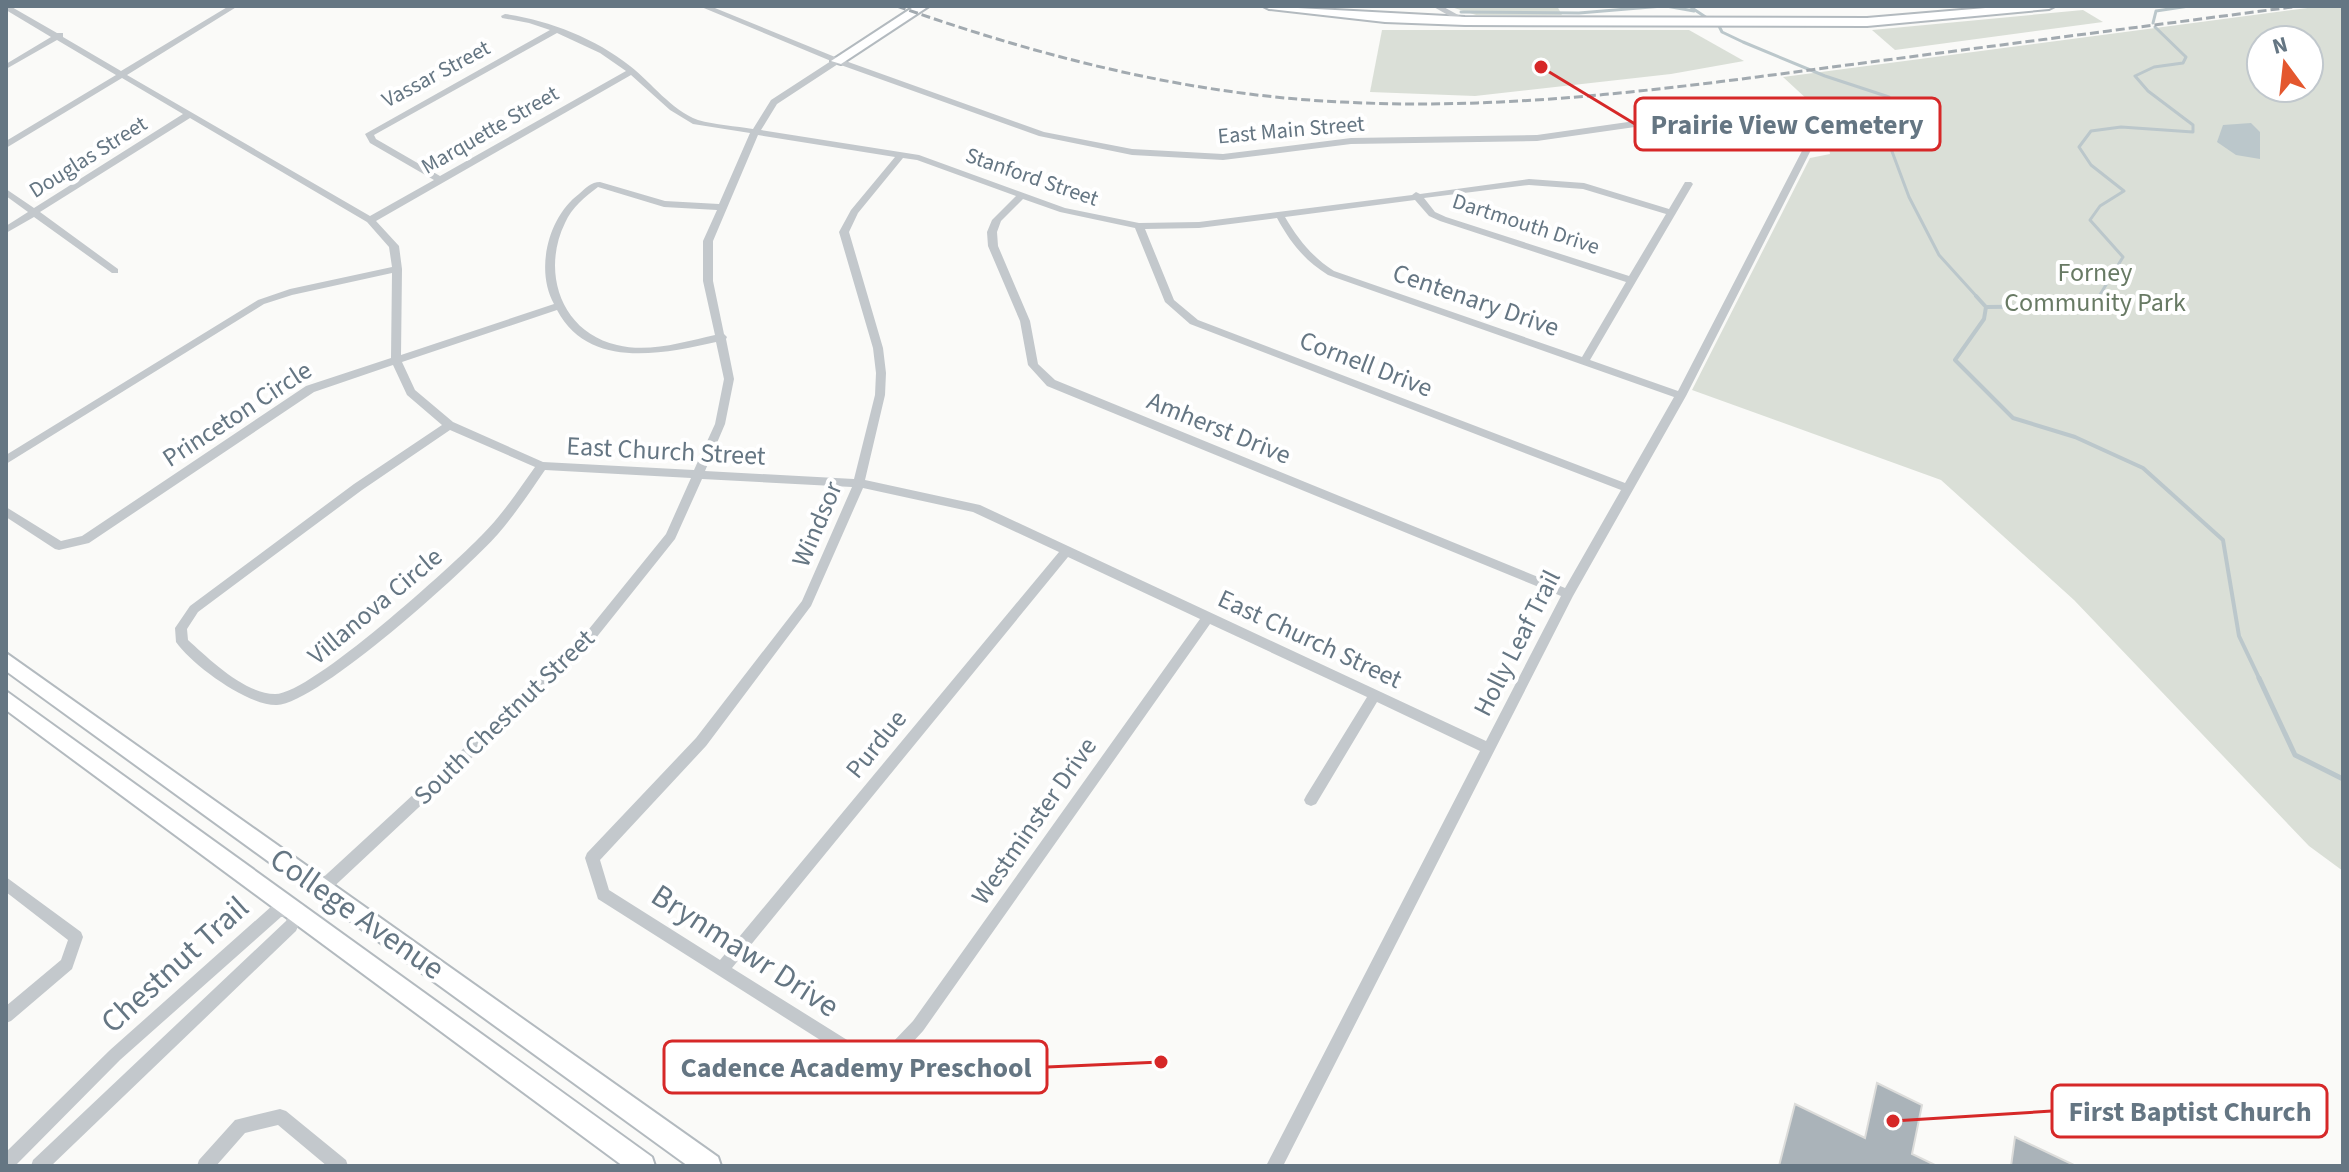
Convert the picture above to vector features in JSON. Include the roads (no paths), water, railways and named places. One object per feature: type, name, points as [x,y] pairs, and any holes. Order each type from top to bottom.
[{"type":"main road","points":[[1269,6],[1385,18],[1465,21],[1697,22],[1867,22],[2049,6]]},
{"type":"main road","name":"South Chestnut Street","points":[[837,61],[918,9]]},
{"type":"main road","name":"College Avenue","points":[[6,661],[709,1166]]},
{"type":"main road","name":"College Avenue","points":[[6,699],[298,910],[365,964],[643,1166]]},
{"type":"main road","points":[[298,910],[321,889]]},
{"type":"street","points":[[6,145],[234,6]]},
{"type":"street","name":"East Main Street","points":[[703,6],[837,61],[1042,134],[1132,152],[1223,157],[1351,141],[1537,138],[1663,120],[1705,121],[1809,146]]},
{"type":"street","points":[[1436,6],[1465,21]]},
{"type":"street","name":"East Church Street","points":[[6,7],[60,35],[370,220],[394,246],[397,269],[396,359],[411,392],[449,425],[542,466],[859,483],[976,508],[1489,749]]},
{"type":"street","name":"Stanford Street","points":[[505,16],[524,17],[614,58],[677,113],[714,127],[902,154],[938,163],[1063,210],[1139,226],[1199,225],[1505,183],[1553,183],[1613,194],[1671,212]]},
{"type":"street","name":"Vassar Street","points":[[440,180],[373,141],[369,134],[555,31]]},
{"type":"street","points":[[6,67],[60,35]]},
{"type":"street","name":"South Chestnut Street","points":[[321,889],[580,649],[671,536],[720,424],[729,379],[708,281],[708,241],[720,207],[754,134],[774,102],[788,89],[837,61]]},
{"type":"street","name":"Marquette Street","points":[[370,220],[630,72]]},
{"type":"street","name":"Douglas Street","points":[[6,230],[190,114]]},
{"type":"street","name":"Holly Leaf Trail","points":[[1274,1166],[1568,594],[1681,396],[1809,146]]},
{"type":"street","name":"Windsor","points":[[592,858],[701,742],[807,603],[859,483],[880,395],[881,373],[875,334],[844,232],[854,212],[902,154]]},
{"type":"street","points":[[720,207],[664,204],[597,184],[579,194],[556,224],[549,285],[556,307],[584,337],[612,348],[652,352],[722,337]]},
{"type":"street","points":[[1585,361],[1688,184]]},
{"type":"street","points":[[6,192],[115,271]]},
{"type":"street","name":"Amherst Drive","points":[[1022,195],[997,220],[992,232],[993,246],[1025,321],[1033,365],[1040,375],[1051,383],[1568,594]]},
{"type":"street","name":"Dartmouth Drive","points":[[1416,195],[1432,214],[1443,219],[1631,280]]},
{"type":"street","name":"Centenary Drive","points":[[1280,215],[1296,245],[1310,262],[1331,273],[1681,396]]},
{"type":"street","name":"Cornell Drive","points":[[1139,226],[1170,302],[1194,322],[1628,488]]},
{"type":"street","points":[[6,460],[261,302],[290,292],[397,269]]},
{"type":"street","name":"Princeton Circle","points":[[6,511],[59,546],[85,540],[310,389],[556,307]]},
{"type":"street","name":"Villanova Circle","points":[[449,425],[358,487],[194,609],[181,628],[182,642],[214,671],[264,699],[283,700],[318,684],[468,557],[498,526],[542,466]]},
{"type":"street","name":"Purdue","points":[[722,969],[1067,550]]},
{"type":"street","name":"Westminster Drive","points":[[895,1051],[918,1026],[1209,616]]},
{"type":"street","points":[[1311,800],[1375,695]]},
{"type":"street","name":"Brynmawr Drive","points":[[592,858],[603,894],[858,1056],[895,1051]]},
{"type":"street","points":[[6,884],[76,937],[67,964],[6,1016]]},
{"type":"street","name":"Chestnut Trail","points":[[6,1163],[115,1055],[278,910],[298,910],[291,926],[39,1166]]},
{"type":"street","points":[[205,1166],[241,1126],[280,1117],[340,1166]]},
{"type":"waterway","points":[[1461,12],[1579,13],[1663,6]]},
{"type":"waterway","points":[[1666,6],[1694,11]]},
{"type":"waterway","points":[[1689,6],[1719,26],[1722,32],[1743,42],[1825,76],[1889,97],[1892,117],[1884,130],[1909,197],[1939,255],[1978,298]]},
{"type":"waterway","points":[[2153,23],[2156,11],[2189,6]]},
{"type":"waterway","points":[[2099,296],[2123,257],[2090,220],[2100,206],[2124,191],[2091,165],[2079,147],[2091,131],[2121,127],[2193,132],[2193,125],[2148,91],[2135,76],[2154,67],[2183,63],[2186,57],[2155,27]]},
{"type":"waterway","points":[[1976,296],[1986,307]]},
{"type":"waterway","points":[[1986,307],[2077,306],[2099,296]]},
{"type":"waterway","points":[[1986,307],[1984,319],[1955,360],[2013,418],[2075,437],[2143,468],[2223,540],[2239,636],[2260,680]]},
{"type":"waterway","points":[[2259,678],[2295,755],[2343,779]]},
{"type":"railway","points":[[897,6],[1006,42],[1172,82],[1285,98],[1405,104],[1592,96],[2300,6]]},
{"type":"place","name":"Prairie View Cemetery","points":[[1541,67]]},
{"type":"place","name":"Cadence Academy Preschool","points":[[1161,1062]]},
{"type":"place","name":"First Baptist Church","points":[[1893,1121]]},
{"type":"park label","name":"Forney Community Park","points":[[2095,287]]}]
